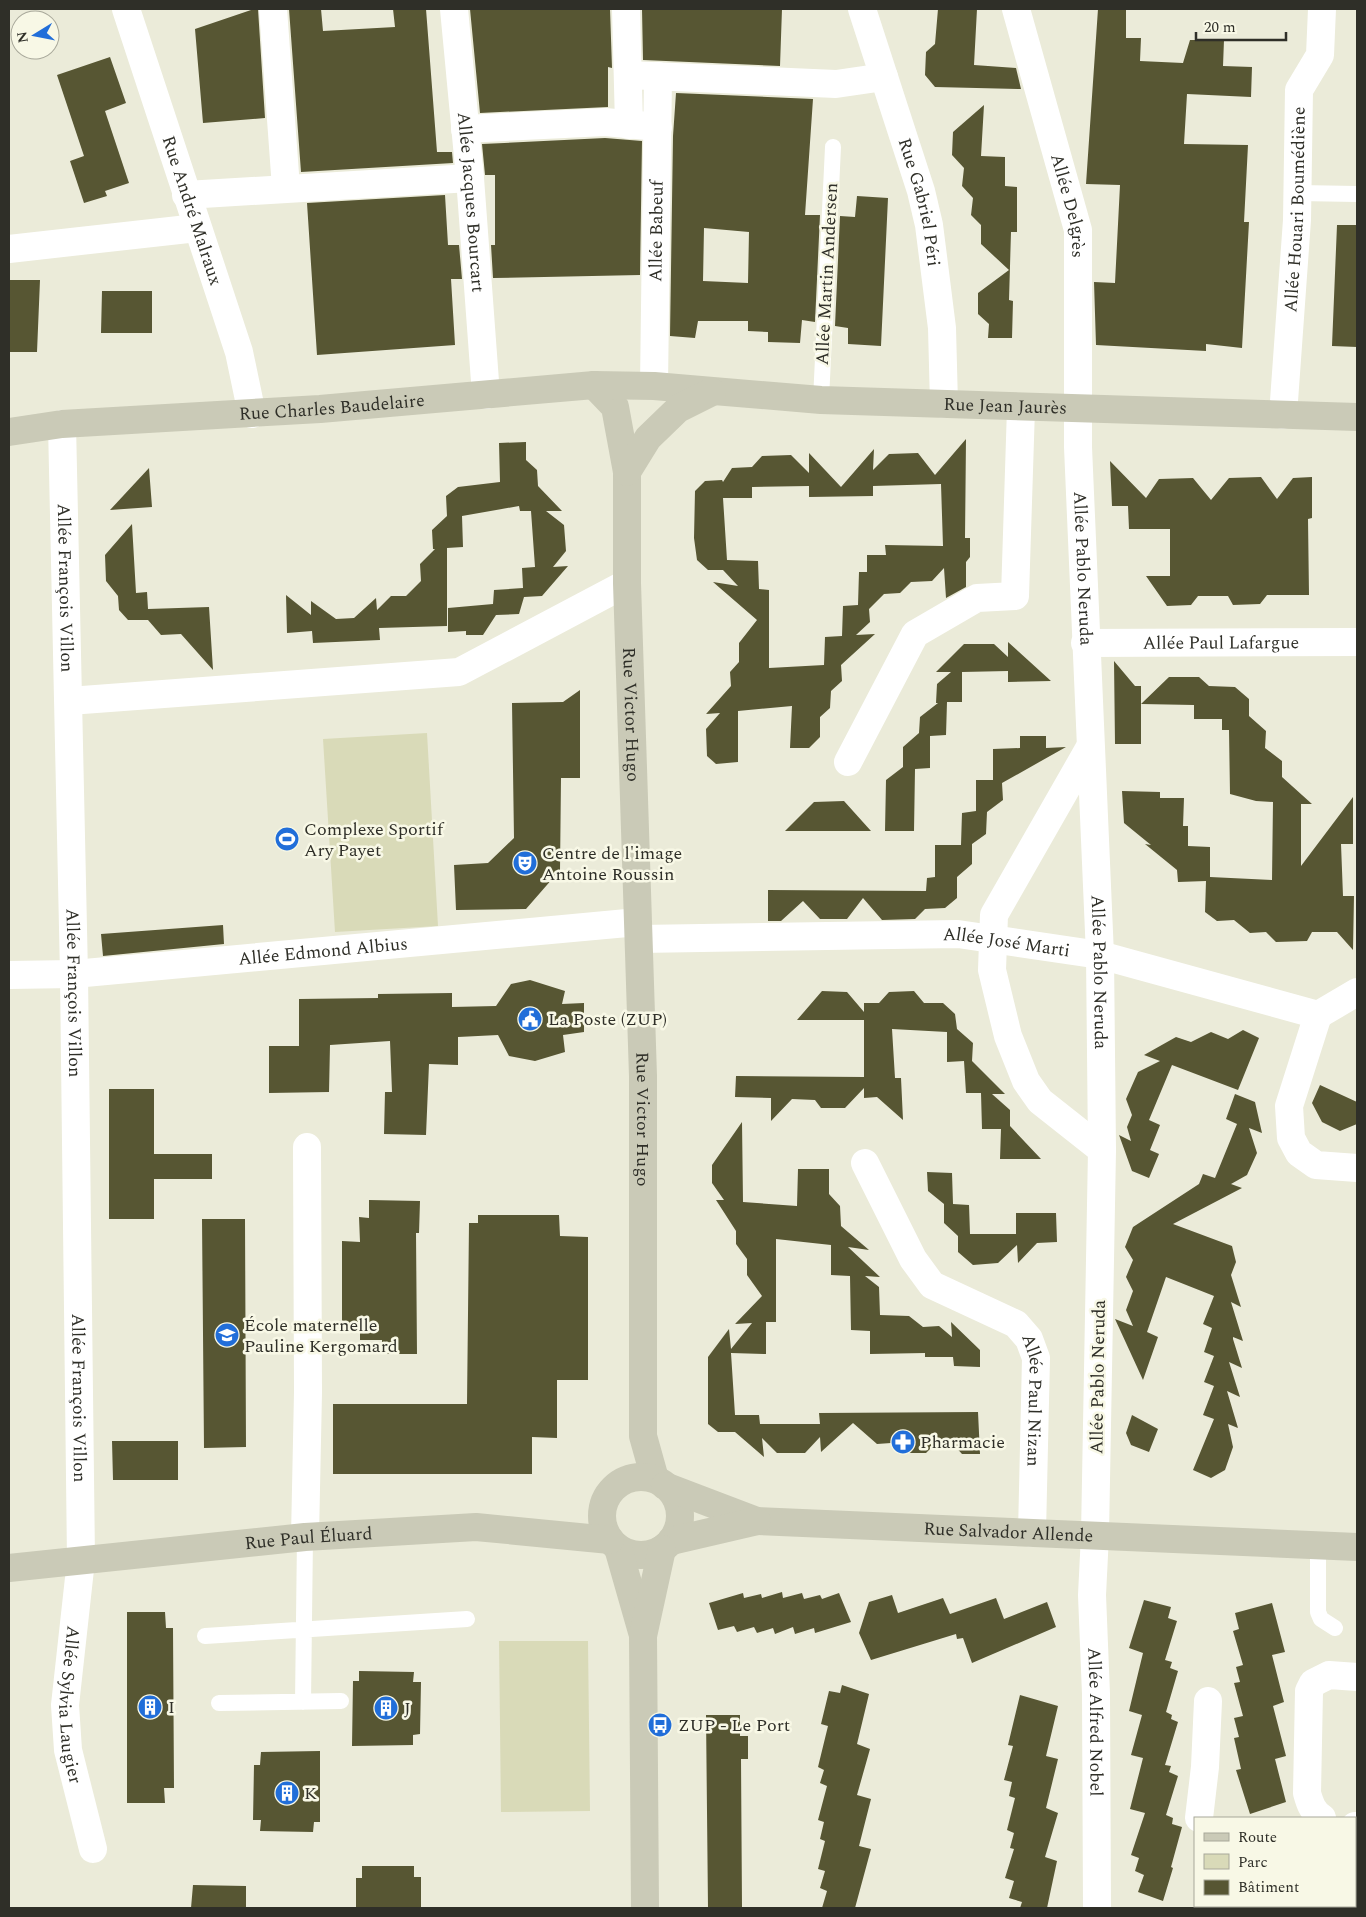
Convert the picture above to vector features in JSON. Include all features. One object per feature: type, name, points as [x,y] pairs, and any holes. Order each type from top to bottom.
[{"type":"street","name":"Rue André Malraux","points":[[126,9],[239,352],[252,414]]},
{"type":"street","points":[[273,9],[286,188]]},
{"type":"street","name":"Allée Jacques Bourcart","points":[[454,9],[470,178],[486,395]]},
{"type":"street","points":[[626,9],[629,125]]},
{"type":"street","name":"Rue Gabriel Péri","points":[[862,9],[922,191],[929,225],[942,328],[944,404]]},
{"type":"street","name":"Allée Delgrès","points":[[1016,9],[1078,230],[1077,409]]},
{"type":"street","name":"Allée Houari Boumédiène","points":[[1283,415],[1298,193],[1299,90],[1320,55],[1322,9]]},
{"type":"street","points":[[628,75],[836,84],[884,76]]},
{"type":"street","name":"Allée Babeuf","points":[[654,386],[658,76]]},
{"type":"street","points":[[465,130],[605,122],[658,126]]},
{"type":"street","points":[[186,195],[470,178]]},
{"type":"street","points":[[9,249],[197,228]]},
{"type":"street","name":"Rue Charles Baudelaire","points":[[9,432],[62,424],[252,414],[594,386],[654,386]]},
{"type":"street","name":"Rue Victor Hugo","points":[[594,386],[615,407],[626,472],[627,584],[643,1076],[643,1436],[660,1482]]},
{"type":"street","name":"Rue Jean Jaurès","points":[[654,386],[821,400],[1021,408],[1357,417]]},
{"type":"street","points":[[626,472],[648,438],[678,409],[712,392]]},
{"type":"street","points":[[848,762],[915,634],[977,598],[1015,596],[1021,408]]},
{"type":"street","name":"Allée Pablo Neruda","points":[[1077,409],[1085,643],[1100,955],[1102,1150],[1096,1535]]},
{"type":"street","name":"Allée François Villon","points":[[62,424],[74,974],[81,1560]]},
{"type":"street","points":[[69,701],[460,672],[627,584]]},
{"type":"street","name":"Allée Paul Lafargue","points":[[1085,643],[1357,642]]},
{"type":"street","points":[[1090,747],[994,915],[992,970],[1008,1036],[1026,1081],[1040,1101],[1102,1150]]},
{"type":"street","name":"Allée José Marti","points":[[638,931],[958,934],[1100,955],[1318,1015]]},
{"type":"street","name":"Allée Edmond Albius","points":[[9,975],[74,974],[638,931]]},
{"type":"street","points":[[1357,992],[1318,1015],[1289,1106],[1291,1138],[1299,1153],[1316,1165],[1357,1168]]},
{"type":"street","points":[[305,1537],[308,1392],[306,1147]]},
{"type":"street","name":"Allée Paul Nizan","points":[[865,1162],[913,1259],[932,1285],[1016,1324],[1029,1339],[1036,1358],[1032,1533]]},
{"type":"street","points":[[643,1636],[614,1544],[602,1519],[603,1506],[608,1494],[618,1484],[629,1478],[642,1477],[660,1482],[674,1495],[679,1506],[680,1518],[677,1530],[667,1545],[643,1636],[646,1908]]},
{"type":"street","name":"Rue Salvador Allende","points":[[660,1482],[757,1521],[1357,1546]]},
{"type":"street","points":[[614,1544],[628,1554],[640,1556],[651,1554],[667,1545],[757,1521]]},
{"type":"street","name":"Rue Paul Éluard","points":[[9,1568],[305,1537],[476,1527],[614,1544]]},
{"type":"street","name":"Allée Alfred Nobel","points":[[1096,1535],[1092,1595],[1096,1694],[1097,1908]]},
{"type":"street","name":"Allée Sylvia Laugier","points":[[81,1560],[65,1704],[68,1750],[94,1850]]},
{"type":"street","points":[[1320,1817],[1316,1815],[1307,1794],[1309,1691],[1312,1683],[1329,1675],[1357,1677]]},
{"type":"street","points":[[1199,1817],[1206,1768],[1208,1701]]},
{"type":"lane","name":"Allée Martin Andersen","points":[[821,400],[833,147]]},
{"type":"lane","points":[[1298,193],[1357,194]]},
{"type":"lane","points":[[303,1702],[305,1537]]},
{"type":"lane","points":[[1318,1545],[1318,1612],[1321,1619],[1335,1628]]},
{"type":"lane","points":[[205,1636],[468,1619]]},
{"type":"lane","points":[[219,1703],[341,1701]]},
{"type":"green space","points":[[427,733],[438,926],[335,932],[323,739]]},
{"type":"green space","points":[[499,1641],[588,1641],[590,1811],[501,1812]]},
{"type":"building","points":[[258,9],[265,118],[203,123],[195,29]]},
{"type":"building","points":[[289,9],[321,9],[323,31],[395,27],[393,9],[426,9],[437,152],[452,152],[453,163],[301,172]]},
{"type":"building","points":[[470,9],[610,9],[612,68],[608,67],[608,107],[480,113]]},
{"type":"building","points":[[642,9],[782,9],[780,66],[643,60]]},
{"type":"building","points":[[938,9],[977,9],[974,65],[1016,68],[1021,89],[935,87],[925,75],[926,52],[935,44]]},
{"type":"building","points":[[1098,9],[1126,9],[1126,38],[1141,38],[1140,61],[1183,63],[1190,40],[1224,40],[1223,66],[1252,67],[1251,97],[1187,94],[1184,144],[1248,145],[1244,222],[1249,222],[1242,348],[1206,344],[1206,351],[1096,345],[1094,282],[1115,283],[1120,185],[1086,184]]},
{"type":"building","points":[[110,57],[126,103],[105,111],[129,183],[105,191],[107,196],[84,203],[70,161],[84,156],[57,75]]},
{"type":"building","points":[[676,93],[813,99],[805,215],[820,215],[815,322],[802,320],[800,343],[768,342],[768,332],[748,331],[748,321],[698,321],[695,338],[670,336],[673,136]],"holes":[[[704,228],[749,232],[748,283],[703,281]]]},
{"type":"building","points":[[984,105],[981,156],[1005,157],[1005,186],[1017,187],[1017,232],[1011,232],[1009,300],[1013,301],[1012,338],[988,338],[989,324],[978,314],[978,293],[1009,270],[981,244],[981,225],[971,215],[973,198],[962,186],[964,168],[952,155],[953,132]]},
{"type":"building","points":[[605,138],[642,141],[640,275],[493,278],[491,245],[495,245],[495,175],[485,175],[482,144]]},
{"type":"building","points":[[445,195],[448,245],[459,245],[462,279],[451,279],[455,345],[317,355],[307,203]]},
{"type":"building","points":[[857,196],[888,198],[881,346],[848,344],[848,328],[835,326],[840,216],[855,217]]},
{"type":"building","points":[[1337,225],[1357,225],[1357,347],[1332,346]]},
{"type":"building","points":[[9,280],[40,280],[37,352],[9,352]]},
{"type":"building","points":[[102,291],[152,291],[152,333],[101,333]]},
{"type":"building","points":[[966,439],[965,538],[970,538],[970,557],[966,562],[966,587],[946,598],[944,568],[932,581],[911,582],[900,593],[884,594],[869,609],[870,622],[856,635],[875,634],[841,665],[842,681],[831,691],[830,708],[820,717],[820,737],[809,748],[790,748],[792,706],[738,711],[738,762],[716,764],[707,756],[706,729],[720,713],[706,714],[731,686],[730,672],[739,662],[739,643],[757,620],[713,582],[738,586],[723,570],[708,570],[697,560],[694,538],[695,491],[705,481],[722,480],[723,482],[732,468],[752,467],[762,456],[791,455],[809,473],[809,453],[841,487],[874,449],[873,470],[889,454],[918,453],[935,475]],"holes":[[[941,484],[943,546],[885,545],[886,555],[867,555],[867,572],[859,572],[858,605],[843,606],[842,636],[825,637],[824,665],[769,668],[769,590],[759,589],[758,561],[727,560],[723,498],[752,498],[752,487],[809,486],[809,497],[873,496],[873,486]]]},
{"type":"building","points":[[526,442],[526,460],[537,470],[538,486],[562,511],[546,511],[564,525],[566,551],[553,567],[568,566],[542,596],[524,597],[519,614],[496,615],[483,635],[466,635],[466,631],[448,632],[448,608],[493,604],[494,590],[523,588],[522,568],[535,567],[531,511],[520,511],[519,506],[462,516],[463,547],[447,548],[447,626],[379,628],[380,640],[313,643],[312,631],[287,633],[286,595],[311,615],[311,601],[336,619],[354,618],[376,598],[377,610],[391,596],[406,596],[421,581],[420,564],[435,549],[433,549],[432,530],[447,516],[446,496],[458,487],[500,482],[499,443]]},
{"type":"building","points":[[1110,461],[1146,498],[1159,479],[1193,478],[1211,500],[1229,478],[1261,477],[1277,499],[1293,478],[1312,477],[1312,518],[1308,519],[1309,595],[1267,595],[1260,604],[1233,605],[1228,596],[1198,596],[1191,605],[1167,606],[1146,576],[1170,576],[1170,529],[1129,529],[1128,506],[1112,506]]},
{"type":"building","points":[[149,468],[152,507],[110,510]]},
{"type":"building","points":[[132,524],[136,593],[147,592],[148,609],[209,607],[213,670],[181,634],[161,635],[148,620],[128,620],[119,610],[118,596],[106,581],[105,555]]},
{"type":"building","points":[[1008,642],[1051,681],[1008,682],[1008,671],[962,672],[962,702],[947,702],[946,735],[930,736],[930,768],[915,769],[914,831],[885,831],[886,780],[903,767],[903,747],[919,733],[920,717],[938,703],[936,703],[937,684],[951,672],[936,672],[964,644],[994,644],[1008,657]]},
{"type":"building","points":[[1114,661],[1135,686],[1141,686],[1141,744],[1115,744]]},
{"type":"building","points":[[1169,677],[1199,677],[1209,686],[1235,687],[1249,699],[1249,716],[1266,731],[1265,748],[1282,761],[1282,777],[1312,804],[1301,804],[1301,866],[1353,797],[1353,844],[1341,844],[1343,896],[1354,896],[1353,950],[1337,932],[1312,932],[1307,941],[1276,942],[1266,932],[1250,933],[1234,920],[1217,921],[1205,912],[1206,881],[1178,882],[1177,870],[1145,844],[1151,845],[1124,823],[1122,791],[1160,792],[1160,798],[1184,798],[1183,826],[1188,826],[1188,846],[1210,847],[1210,877],[1272,880],[1273,802],[1256,801],[1230,794],[1229,730],[1222,730],[1222,719],[1194,719],[1194,705],[1141,704]]},
{"type":"building","points":[[580,690],[580,778],[561,778],[560,870],[526,909],[456,910],[454,865],[488,863],[514,838],[512,703],[563,702]]},
{"type":"building","points":[[1020,736],[1046,736],[1046,748],[1066,747],[1002,783],[1003,800],[987,812],[986,834],[972,844],[972,864],[957,877],[957,898],[945,908],[925,909],[915,919],[882,920],[863,898],[847,919],[820,919],[803,901],[781,921],[768,921],[768,890],[926,891],[927,878],[935,877],[935,845],[961,845],[962,813],[976,811],[976,780],[993,780],[993,749],[1020,748]]},
{"type":"building","points":[[844,801],[871,831],[785,831],[814,802]]},
{"type":"building","points":[[223,925],[224,944],[103,956],[101,934]]},
{"type":"building","points":[[530,980],[565,991],[562,1004],[584,1003],[584,1032],[563,1035],[565,1052],[535,1061],[509,1056],[498,1035],[458,1037],[458,1065],[429,1064],[426,1135],[384,1134],[385,1092],[392,1092],[390,1041],[330,1045],[329,1092],[269,1093],[269,1046],[299,1046],[299,999],[378,998],[378,994],[452,993],[452,1007],[496,1006],[511,984]]},
{"type":"building","points":[[822,991],[847,992],[864,1012],[864,1003],[879,1003],[889,992],[914,991],[924,1003],[943,1003],[955,1014],[957,1029],[973,1043],[972,1061],[1005,1094],[992,1094],[1010,1110],[1010,1126],[1041,1159],[1000,1159],[1001,1129],[982,1129],[981,1093],[966,1093],[964,1061],[947,1062],[947,1032],[892,1029],[895,1078],[901,1078],[903,1120],[877,1097],[864,1098],[864,1088],[845,1108],[821,1108],[815,1100],[792,1099],[771,1121],[771,1098],[735,1097],[736,1076],[864,1077],[864,1020],[797,1020]]},
{"type":"building","points":[[1243,1030],[1259,1038],[1238,1090],[1172,1065],[1149,1120],[1160,1125],[1150,1150],[1159,1154],[1149,1178],[1132,1171],[1119,1135],[1131,1141],[1127,1127],[1132,1115],[1126,1099],[1138,1072],[1160,1061],[1144,1055],[1176,1037],[1191,1042],[1211,1032],[1228,1039]]},
{"type":"building","points":[[1320,1085],[1357,1102],[1357,1124],[1340,1131],[1322,1122],[1312,1103]]},
{"type":"building","points":[[109,1089],[154,1089],[154,1154],[212,1154],[212,1179],[154,1179],[154,1219],[109,1219]]},
{"type":"building","points":[[1235,1094],[1255,1102],[1262,1133],[1249,1128],[1257,1153],[1247,1175],[1231,1184],[1242,1188],[1173,1224],[1232,1246],[1236,1262],[1231,1275],[1241,1307],[1231,1302],[1243,1341],[1233,1337],[1233,1339],[1242,1368],[1229,1362],[1240,1397],[1227,1391],[1238,1428],[1228,1424],[1233,1447],[1225,1470],[1211,1478],[1193,1470],[1214,1419],[1203,1415],[1214,1386],[1204,1382],[1214,1356],[1204,1352],[1212,1328],[1203,1324],[1214,1296],[1166,1277],[1147,1332],[1158,1337],[1143,1380],[1115,1319],[1133,1326],[1126,1310],[1133,1291],[1126,1277],[1133,1260],[1125,1247],[1133,1227],[1199,1184],[1203,1174],[1215,1178],[1237,1124],[1226,1119]]},
{"type":"building","points":[[742,1122],[743,1202],[797,1206],[798,1169],[829,1169],[829,1194],[840,1206],[841,1226],[869,1250],[848,1247],[880,1277],[865,1276],[879,1287],[880,1315],[909,1316],[923,1327],[939,1326],[952,1337],[951,1322],[980,1350],[980,1367],[954,1366],[953,1357],[925,1357],[925,1353],[870,1354],[870,1331],[851,1330],[850,1276],[831,1275],[831,1245],[776,1239],[776,1322],[766,1322],[766,1354],[731,1353],[735,1415],[759,1415],[760,1424],[820,1424],[819,1413],[978,1412],[980,1454],[962,1454],[953,1444],[934,1445],[926,1453],[901,1453],[891,1443],[877,1444],[853,1423],[821,1452],[820,1437],[805,1453],[777,1453],[762,1438],[764,1457],[735,1432],[718,1432],[708,1424],[708,1357],[729,1329],[731,1349],[752,1323],[735,1324],[762,1296],[747,1275],[747,1259],[736,1244],[736,1231],[716,1200],[724,1200],[712,1183],[712,1165]]},
{"type":"building","points":[[927,1172],[952,1173],[953,1204],[969,1205],[970,1234],[1016,1234],[1016,1213],[1056,1213],[1057,1242],[1037,1243],[1018,1263],[1017,1245],[998,1263],[973,1265],[958,1252],[958,1236],[944,1223],[944,1204],[928,1191]]},
{"type":"building","points":[[369,1200],[420,1201],[419,1233],[416,1233],[417,1354],[382,1354],[382,1340],[360,1340],[360,1325],[342,1324],[342,1241],[360,1242],[359,1217],[369,1218]]},
{"type":"building","points":[[478,1215],[559,1215],[560,1236],[588,1237],[588,1380],[557,1380],[557,1438],[532,1437],[532,1474],[333,1474],[333,1404],[467,1404],[469,1223],[478,1223]]},
{"type":"building","points":[[202,1219],[245,1219],[246,1447],[204,1448]]},
{"type":"building","points":[[1132,1415],[1158,1429],[1149,1452],[1131,1445],[1126,1433]]},
{"type":"building","points":[[112,1441],[178,1441],[178,1480],[113,1480]]},
{"type":"building","points":[[782,1592],[783,1598],[802,1593],[804,1599],[820,1595],[822,1599],[839,1593],[851,1622],[815,1633],[814,1628],[795,1634],[793,1627],[775,1634],[773,1628],[757,1633],[754,1627],[737,1632],[734,1626],[718,1630],[709,1603],[743,1593],[744,1598],[761,1594],[762,1598]]},
{"type":"building","points":[[892,1595],[898,1613],[943,1598],[950,1614],[996,1598],[1004,1619],[1047,1602],[1056,1627],[972,1663],[963,1638],[957,1639],[956,1634],[871,1660],[859,1633],[869,1602]]},
{"type":"building","points":[[1144,1600],[1171,1607],[1168,1618],[1177,1621],[1165,1660],[1172,1662],[1170,1668],[1178,1671],[1166,1712],[1172,1715],[1171,1719],[1178,1722],[1165,1765],[1171,1766],[1169,1772],[1178,1776],[1166,1815],[1173,1818],[1172,1824],[1182,1827],[1163,1901],[1138,1892],[1144,1875],[1135,1871],[1139,1858],[1131,1855],[1145,1813],[1130,1809],[1143,1758],[1131,1755],[1142,1715],[1129,1711],[1143,1653],[1129,1648]]},
{"type":"building","points":[[1272,1603],[1285,1652],[1272,1655],[1284,1702],[1273,1706],[1286,1756],[1275,1759],[1286,1802],[1250,1814],[1236,1770],[1241,1769],[1234,1738],[1239,1737],[1234,1718],[1243,1716],[1234,1683],[1240,1682],[1236,1667],[1243,1665],[1233,1631],[1239,1629],[1235,1613]]},
{"type":"building","name":"I","points":[[127,1612],[165,1612],[166,1628],[173,1628],[174,1788],[164,1788],[165,1803],[127,1803]]},
{"type":"building","name":"J","points":[[359,1671],[414,1672],[413,1682],[421,1682],[420,1734],[413,1735],[413,1745],[352,1746],[353,1681],[359,1681]]},
{"type":"building","points":[[842,1685],[869,1694],[857,1744],[870,1749],[857,1795],[871,1799],[859,1846],[871,1849],[855,1908],[822,1908],[827,1891],[820,1888],[825,1871],[818,1869],[825,1841],[820,1839],[824,1822],[818,1820],[827,1786],[820,1783],[824,1770],[818,1767],[828,1726],[821,1724],[829,1691],[840,1693]]},
{"type":"building","points":[[1020,1695],[1058,1706],[1046,1756],[1058,1759],[1046,1808],[1058,1813],[1045,1857],[1057,1861],[1047,1908],[1020,1908],[1022,1902],[1009,1898],[1014,1881],[1005,1878],[1014,1849],[1010,1848],[1014,1833],[1007,1830],[1015,1798],[1009,1796],[1012,1782],[1004,1780],[1013,1746],[1008,1745]]},
{"type":"building","points":[[706,1715],[740,1715],[740,1736],[748,1736],[748,1759],[741,1759],[742,1908],[708,1908]]},
{"type":"building","name":"K","points":[[320,1751],[320,1822],[314,1822],[313,1832],[260,1831],[261,1820],[253,1820],[254,1765],[260,1765],[261,1752]]},
{"type":"building","points":[[362,1866],[414,1866],[414,1877],[421,1877],[421,1908],[356,1908],[356,1878],[362,1878]]},
{"type":"building","points":[[193,1885],[246,1886],[246,1908],[191,1908]]},
{"type":"place","name":"Complexe Sportif Ary Payet","points":[[287,839]]},
{"type":"place","name":"Centre de l'image Antoine Roussin","points":[[525,863]]},
{"type":"place","name":"La Poste (ZUP)","points":[[530,1019]]},
{"type":"place","name":"École maternelle Pauline Kergomard","points":[[227,1335]]},
{"type":"place","name":"Pharmacie","points":[[903,1442]]},
{"type":"place","name":"I","points":[[150,1707]]},
{"type":"place","name":"J","points":[[386,1708]]},
{"type":"place","name":"ZUP - Le Port","points":[[660,1725]]},
{"type":"place","name":"K","points":[[287,1793]]}]
